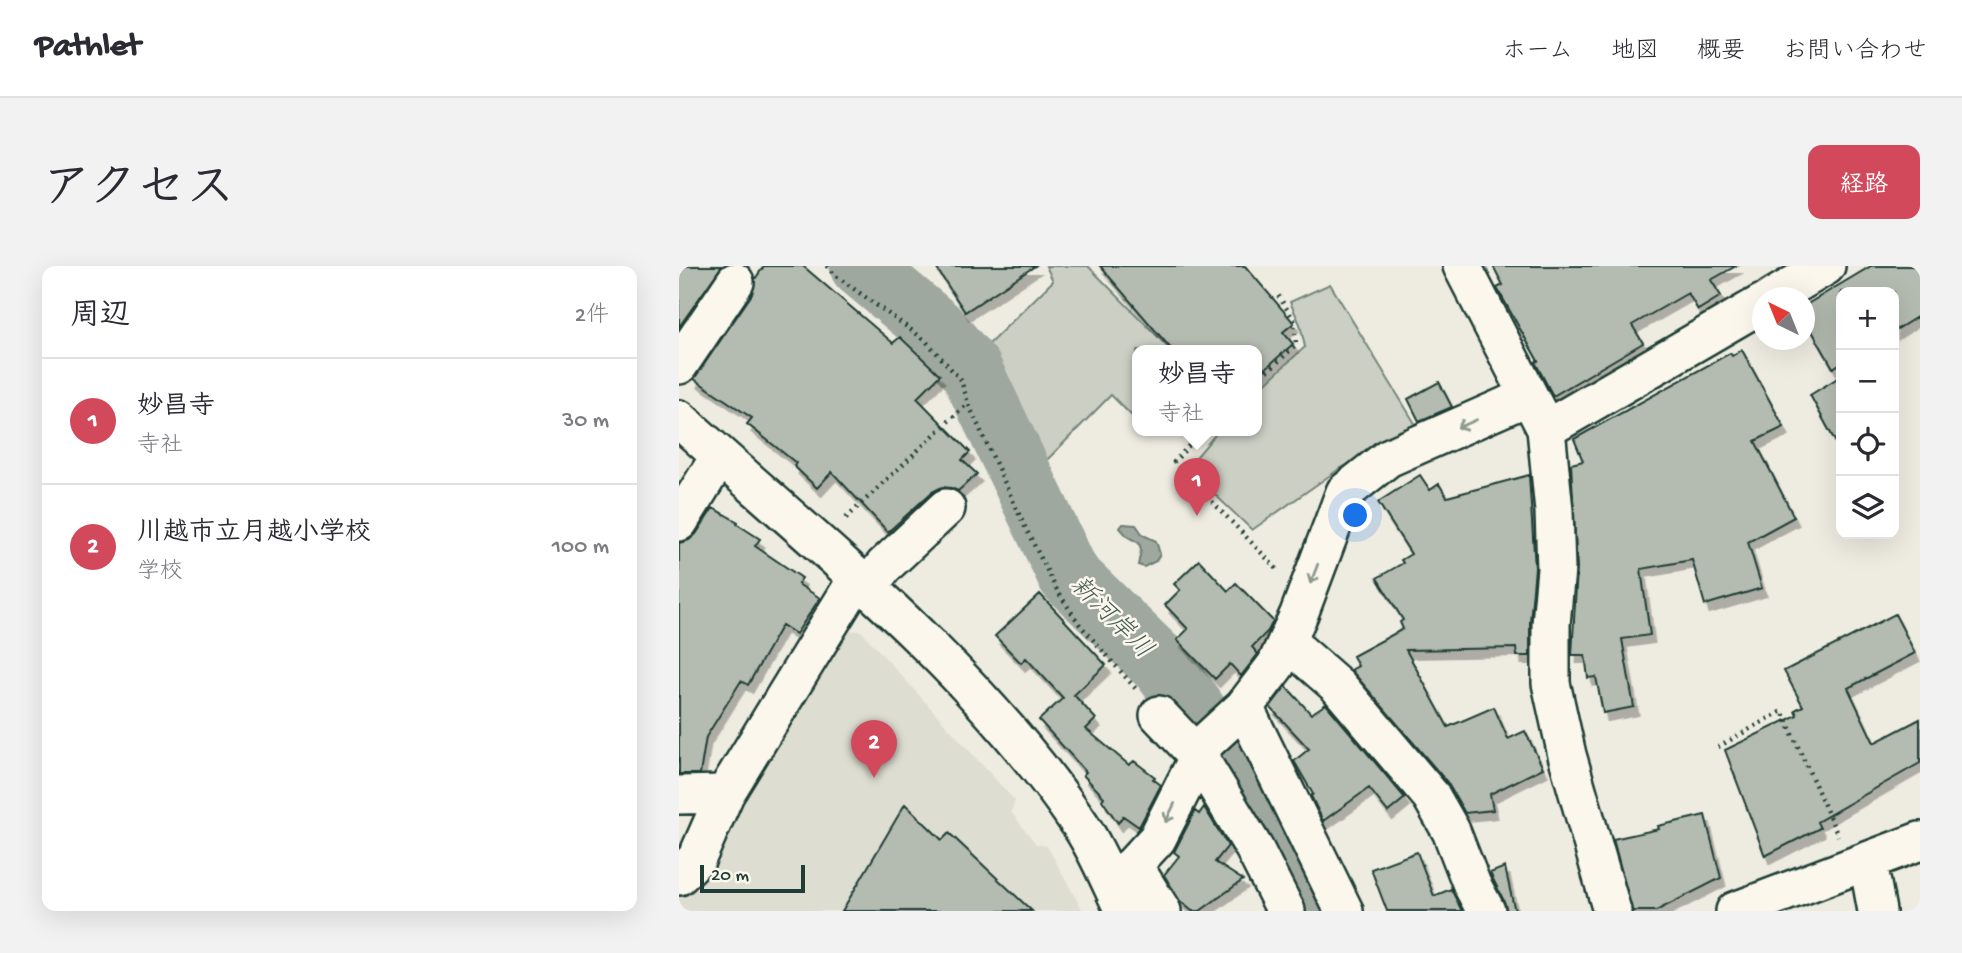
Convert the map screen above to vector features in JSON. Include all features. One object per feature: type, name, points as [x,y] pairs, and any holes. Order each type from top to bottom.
[{"type":"street","points":[[1462,266],[1546,429],[1554,511],[1555,558],[1551,683],[1567,755],[1612,911]]},
{"type":"street","points":[[1791,287],[1826,266]]},
{"type":"street","points":[[679,365],[735,282]]},
{"type":"street","points":[[1546,429],[1752,309]]},
{"type":"street","points":[[1122,886],[1157,839],[1202,749],[1240,711],[1276,665],[1299,614],[1345,492],[1388,458],[1529,396]]},
{"type":"street","points":[[679,419],[935,651],[1026,752],[1122,886],[1162,911]]},
{"type":"street","points":[[679,523],[720,456]]},
{"type":"street","points":[[679,876],[697,858],[726,794],[862,583],[946,508]]},
{"type":"street","points":[[1284,647],[1300,652],[1338,686],[1431,796],[1451,831],[1472,885],[1481,896],[1486,911]]},
{"type":"street","points":[[1240,711],[1344,911]]},
{"type":"street","points":[[1159,715],[1202,749],[1286,911]]},
{"type":"street","points":[[679,795],[726,794]]},
{"type":"street","points":[[1735,911],[1920,841]]},
{"type":"street","points":[[1860,865],[1877,911]]},
{"type":"path","points":[[827,266],[836,276],[925,340],[961,380],[968,403],[1058,592],[1080,625],[1159,715]]},
{"type":"path","points":[[1262,376],[1296,345],[1294,320],[1277,296]]},
{"type":"path","points":[[837,526],[968,403]]},
{"type":"path","points":[[1198,436],[1174,462],[1278,570]]},
{"type":"path","points":[[1719,747],[1782,711],[1860,865]]},
{"type":"shaded area","points":[[1046,266],[1088,266],[1166,345],[1132,345],[1132,416],[1111,395],[1045,462],[986,347],[1053,281]]},
{"type":"shaded area","points":[[1330,284],[1419,430],[1339,469],[1252,530],[1187,468],[1214,436],[1262,436],[1262,386],[1305,347],[1300,324],[1290,302]]},
{"type":"shaded area","points":[[1123,524],[1136,525],[1143,535],[1156,541],[1160,554],[1156,561],[1144,567],[1138,565],[1141,550],[1139,543],[1128,537],[1120,528]]},
{"type":"shaded area","points":[[843,630],[861,631],[1015,801],[1011,812],[1036,844],[1047,846],[1083,911],[679,911],[679,898],[704,874],[749,789]]},
{"type":"building","points":[[679,266],[722,266],[679,327]]},
{"type":"building","points":[[764,266],[803,266],[893,343],[900,337],[940,375],[917,398],[970,452],[962,460],[977,474],[958,491],[942,487],[932,492],[888,532],[832,472],[817,488],[794,466],[796,463],[747,424],[752,418],[694,379],[752,294],[755,279]]},
{"type":"building","points":[[935,266],[1035,266],[965,312]]},
{"type":"building","points":[[1100,266],[1245,266],[1294,323],[1283,332],[1293,344],[1262,372],[1262,345],[1168,345]]},
{"type":"building","points":[[1493,266],[1736,266],[1711,280],[1721,296],[1698,310],[1688,293],[1632,325],[1643,343],[1553,396],[1535,362],[1538,361],[1497,288],[1503,285]]},
{"type":"building","points":[[1871,266],[1920,266],[1920,315],[1899,328],[1899,287],[1836,287],[1836,366],[1833,368],[1815,336],[1815,299]]},
{"type":"building","points":[[1742,350],[1784,427],[1755,441],[1794,517],[1748,542],[1762,588],[1705,605],[1692,560],[1641,569],[1650,635],[1622,639],[1634,707],[1603,713],[1596,677],[1588,678],[1585,655],[1572,655],[1577,568],[1571,464],[1583,461],[1574,439],[1730,353],[1732,356]]},
{"type":"building","points":[[1836,379],[1836,443],[1810,395]]},
{"type":"building","points":[[1439,382],[1452,407],[1419,421],[1408,399]]},
{"type":"building","points":[[1420,475],[1430,490],[1439,484],[1447,497],[1529,475],[1535,568],[1530,656],[1517,656],[1516,648],[1406,650],[1448,727],[1494,707],[1508,739],[1525,731],[1543,768],[1490,794],[1493,810],[1465,813],[1447,782],[1351,670],[1358,666],[1353,656],[1403,629],[1400,622],[1403,620],[1377,578],[1403,563],[1401,560],[1411,554],[1378,502]]},
{"type":"building","points":[[713,508],[760,539],[755,546],[802,578],[798,584],[820,598],[796,634],[782,625],[748,685],[741,681],[706,737],[700,774],[679,774],[679,543],[696,534]]},
{"type":"building","points":[[1199,560],[1228,591],[1236,583],[1273,621],[1268,631],[1252,647],[1258,654],[1241,676],[1230,664],[1215,679],[1177,640],[1188,629],[1165,605],[1180,590],[1174,584]]},
{"type":"building","points":[[1040,594],[1106,665],[1074,695],[1096,719],[1086,729],[1129,765],[1134,761],[1161,785],[1139,827],[1123,816],[1118,823],[1102,800],[1104,797],[1083,775],[1086,772],[1039,720],[1063,698],[1026,658],[1021,663],[995,636]]},
{"type":"building","points":[[1895,614],[1915,653],[1848,688],[1874,743],[1920,719],[1920,763],[1817,822],[1820,828],[1765,856],[1725,750],[1797,715],[1795,710],[1803,706],[1784,671]]},
{"type":"building","points":[[1286,686],[1311,714],[1326,704],[1405,798],[1388,812],[1369,788],[1323,821],[1311,796],[1313,794],[1294,761],[1309,749],[1270,707]]},
{"type":"building","points":[[905,804],[942,840],[949,833],[1032,911],[842,911]]},
{"type":"building","points":[[1204,807],[1228,846],[1215,862],[1243,880],[1200,911],[1192,911],[1180,901],[1164,875],[1179,856],[1174,852],[1195,811],[1199,814]]},
{"type":"building","points":[[1705,815],[1721,878],[1656,911],[1632,911],[1613,839]]},
{"type":"building","points":[[1417,852],[1434,896],[1451,889],[1462,911],[1387,911],[1371,869]]},
{"type":"building","points":[[1505,867],[1515,911],[1507,911],[1490,873]]},
{"type":"waterway","name":"新河岸川","points":[[861,266],[935,328],[971,370],[1069,576],[1163,667],[1218,743],[1286,862],[1306,911]]},
{"type":"place","name":"妙昌寺","points":[[1197,516]]},
{"type":"place","name":"川越市立月越小学校","points":[[874,778]]}]
